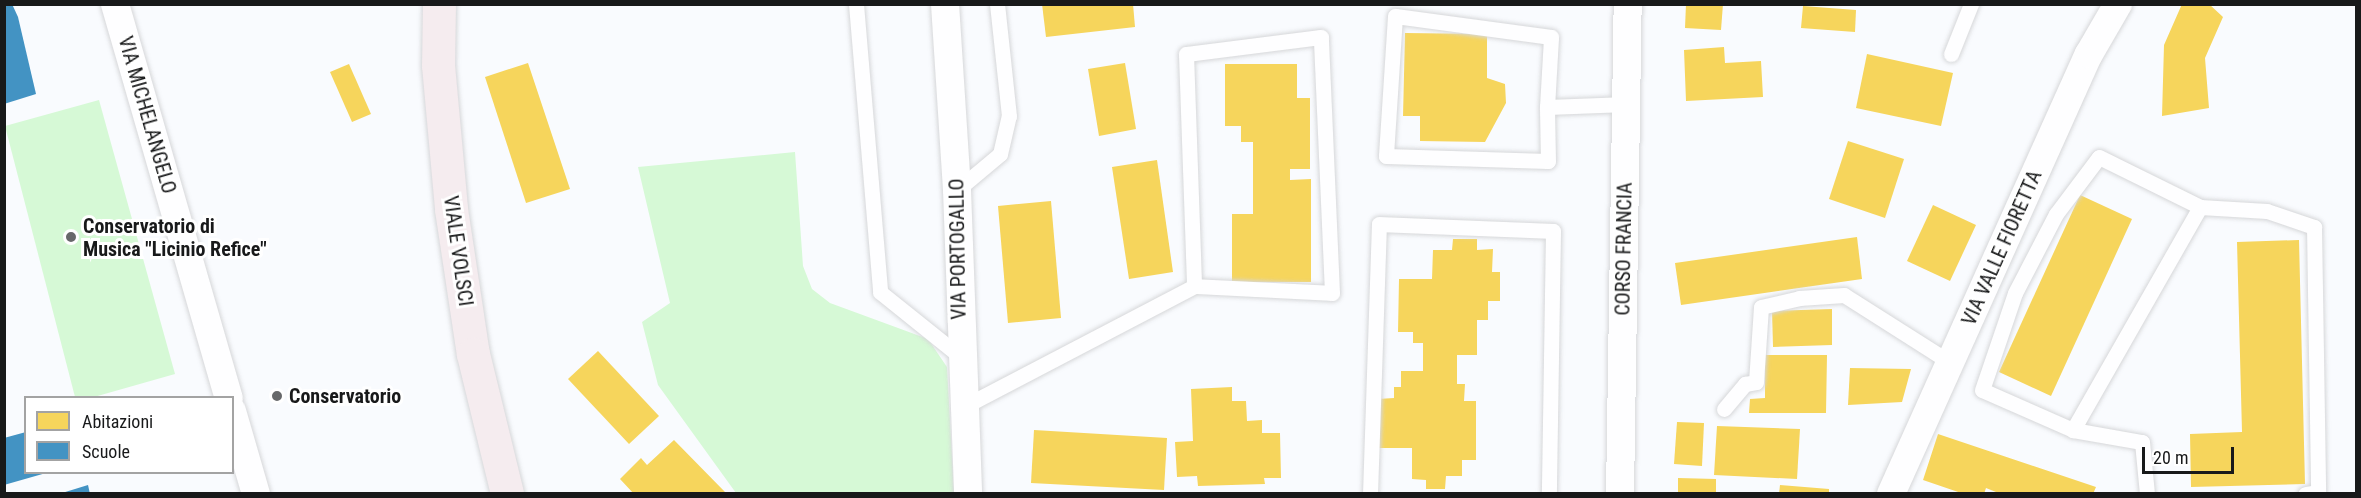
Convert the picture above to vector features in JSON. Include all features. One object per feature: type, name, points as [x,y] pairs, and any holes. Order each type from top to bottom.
[{"type":"main road","name":"VIALE VOLSCI","points":[[439,4],[438,65],[451,209],[473,354],[507,494]]},
{"type":"street","name":"VIA MICHELANGELO","points":[[115,4],[228,396]]},
{"type":"street","name":"VIA PORTOGALLO","points":[[945,4],[957,190],[960,356],[968,494]]},
{"type":"street","name":"CORSO FRANCIA","points":[[1620,494],[1628,4]]},
{"type":"street","name":"VIA VALLE FIORETTA","points":[[1891,494],[2089,54],[2118,4]]},
{"type":"street","points":[[234,418],[256,494]]},
{"type":"lane","points":[[856,4],[880,292],[960,356]]},
{"type":"lane","points":[[957,190],[1000,154],[1009,116],[997,4]]},
{"type":"lane","points":[[1951,54],[1971,4]]},
{"type":"lane","points":[[1395,16],[1551,37],[1547,107],[1548,161],[1386,156],[1395,16]]},
{"type":"lane","points":[[963,407],[1194,286],[1332,294],[1321,37],[1186,54],[1194,286]]},
{"type":"lane","points":[[1547,107],[1627,104]]},
{"type":"lane","points":[[2147,494],[2142,442],[2073,430],[1982,390],[2015,293],[2056,214],[2099,157],[2200,207],[2267,211],[2314,227],[2318,492],[2305,494]]},
{"type":"lane","points":[[2073,430],[2200,207]]},
{"type":"lane","points":[[1370,494],[1379,224],[1553,231],[1549,494]]},
{"type":"lane","points":[[1724,409],[1745,384],[1756,382],[1761,307],[1799,298],[1844,295],[1951,363]]},
{"type":"green space","points":[[99,100],[175,374],[98,396],[75,396],[5,126]]},
{"type":"green space","points":[[795,152],[803,266],[812,289],[830,303],[928,339],[947,367],[954,493],[736,493],[658,385],[642,322],[670,303],[638,167]]},
{"type":"building: Abitazioni","points":[[1042,4],[1133,4],[1135,27],[1046,37]]},
{"type":"building: Abitazioni","points":[[1686,4],[1723,4],[1721,30],[1685,28]]},
{"type":"building: Abitazioni","points":[[2182,4],[2209,4],[2223,17],[2205,58],[2209,108],[2162,116],[2164,45]]},
{"type":"building: Abitazioni","points":[[1803,6],[1856,10],[1855,32],[1801,28]]},
{"type":"building: Abitazioni","points":[[1405,33],[1487,34],[1487,78],[1505,84],[1506,103],[1485,142],[1420,141],[1420,116],[1403,116]]},
{"type":"building: Abitazioni","points":[[1724,47],[1725,63],[1761,61],[1763,97],[1686,101],[1684,50]]},
{"type":"building: Abitazioni","points":[[1867,54],[1953,73],[1941,126],[1856,108]]},
{"type":"building: Abitazioni","points":[[528,63],[570,189],[526,203],[485,77]]},
{"type":"building: Abitazioni","points":[[1125,63],[1136,129],[1099,136],[1088,69]]},
{"type":"building: Abitazioni","points":[[349,64],[371,114],[352,122],[330,72]]},
{"type":"building: Abitazioni","points":[[1225,64],[1297,64],[1297,98],[1310,98],[1310,169],[1290,169],[1290,180],[1311,179],[1311,282],[1232,282],[1232,214],[1253,214],[1253,142],[1241,142],[1241,126],[1225,126]]},
{"type":"building: Abitazioni","points":[[1848,141],[1904,159],[1885,218],[1829,199]]},
{"type":"building: Abitazioni","points":[[1157,160],[1173,272],[1129,279],[1112,167]]},
{"type":"building: Abitazioni","points":[[2080,195],[2132,219],[2051,396],[1999,372]]},
{"type":"building: Abitazioni","points":[[1051,201],[1061,318],[1008,323],[998,206]]},
{"type":"building: Abitazioni","points":[[1933,205],[1976,225],[1950,281],[1907,261]]},
{"type":"building: Abitazioni","points":[[1857,237],[1862,279],[1681,305],[1675,263]]},
{"type":"building: Abitazioni","points":[[1453,239],[1477,239],[1477,250],[1493,249],[1492,272],[1500,272],[1500,301],[1488,301],[1488,320],[1477,320],[1477,355],[1457,355],[1457,384],[1465,384],[1464,401],[1476,401],[1476,460],[1462,460],[1462,476],[1446,476],[1445,489],[1426,489],[1426,480],[1412,479],[1412,448],[1378,448],[1378,399],[1394,398],[1394,387],[1401,387],[1401,371],[1423,371],[1423,343],[1413,343],[1413,332],[1398,332],[1399,279],[1432,279],[1433,250],[1452,250]]},
{"type":"building: Abitazioni","points":[[2299,240],[2305,484],[2191,487],[2190,434],[2242,432],[2237,242]]},
{"type":"building: Abitazioni","points":[[1832,309],[1832,345],[1773,347],[1772,311]]},
{"type":"building: Abitazioni","points":[[598,351],[659,416],[629,444],[568,379]]},
{"type":"building: Abitazioni","points":[[1765,355],[1827,355],[1826,413],[1749,413],[1750,399],[1765,398]]},
{"type":"building: Abitazioni","points":[[1850,368],[1911,369],[1902,402],[1848,405]]},
{"type":"building: Abitazioni","points":[[1232,387],[1232,401],[1246,401],[1247,421],[1262,420],[1262,433],[1280,433],[1281,478],[1264,478],[1265,484],[1198,486],[1197,476],[1177,477],[1175,442],[1193,441],[1191,389]]},
{"type":"building: Abitazioni","points":[[1677,422],[1704,423],[1702,466],[1674,464]]},
{"type":"building: Abitazioni","points":[[1717,426],[1800,429],[1797,479],[1714,475]]},
{"type":"building: Abitazioni","points":[[1034,430],[1167,438],[1164,490],[1031,483]]},
{"type":"building: Abitazioni","points":[[1938,434],[2096,487],[2093,494],[2001,494],[1986,488],[1984,494],[1964,494],[1923,480]]},
{"type":"building: Abitazioni","points":[[674,440],[725,492],[634,494],[620,479],[641,458],[647,465]]},
{"type":"building: Abitazioni","points":[[1678,478],[1716,479],[1716,494],[1678,494]]},
{"type":"building: Abitazioni","points":[[1780,485],[1829,489],[1829,494],[1779,494]]},
{"type":"building: Scuole","points":[[4,4],[12,4],[18,17],[36,94],[4,104]]},
{"type":"building: Scuole","points":[[24,433],[24,474],[42,474],[4,485],[4,438]]},
{"type":"building: Scuole","points":[[88,485],[90,494],[62,494],[62,493]]},
{"type":"place","name":"Conservatorio di Musica \"Licinio Refice\"","points":[[71,237]]},
{"type":"place","name":"Conservatorio","points":[[277,396]]}]
